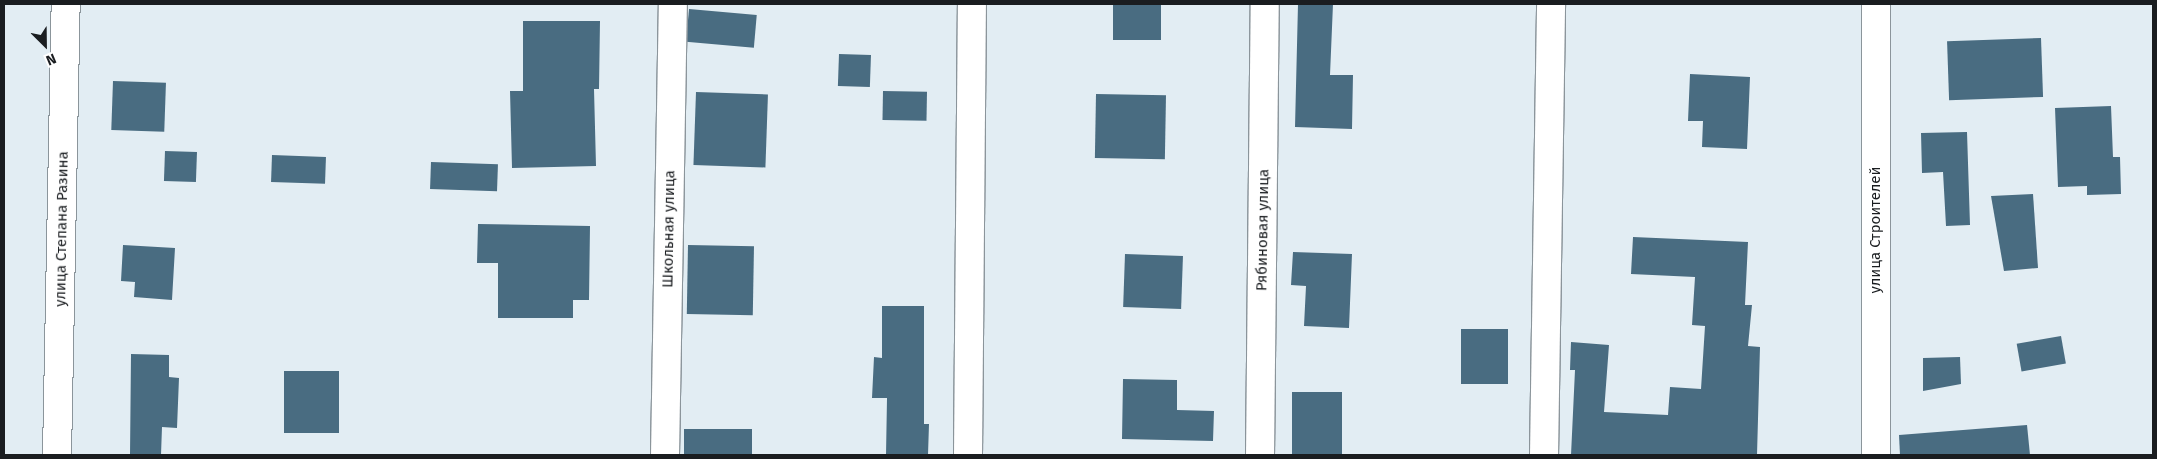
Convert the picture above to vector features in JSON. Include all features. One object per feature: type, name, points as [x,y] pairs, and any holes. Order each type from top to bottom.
[{"type":"street","name":"улица Степана Разина","points":[[57,455],[66,4]]},
{"type":"street","name":"Школьная улица","points":[[665,455],[673,4]]},
{"type":"street","points":[[968,455],[972,4]]},
{"type":"street","name":"Рябиновая улица","points":[[1260,455],[1265,4]]},
{"type":"street","points":[[1544,455],[1551,4]]},
{"type":"street","name":"улица Строителей","points":[[1876,4],[1876,455]]},
{"type":"building","points":[[1113,4],[1161,4],[1161,40],[1113,40]]},
{"type":"building","points":[[1298,4],[1333,4],[1330,75],[1353,75],[1352,129],[1295,127]]},
{"type":"building","points":[[689,9],[757,15],[754,48],[686,42]]},
{"type":"building","points":[[523,21],[600,21],[599,89],[594,89],[596,166],[512,168],[510,91],[523,91]]},
{"type":"building","points":[[2041,38],[2043,97],[1949,100],[1947,41]]},
{"type":"building","points":[[839,54],[871,55],[870,87],[838,86]]},
{"type":"building","points":[[1690,74],[1750,77],[1747,149],[1702,147],[1703,121],[1688,121]]},
{"type":"building","points":[[113,81],[166,83],[164,132],[111,130]]},
{"type":"building","points":[[883,91],[927,92],[926,121],[882,120]]},
{"type":"building","points":[[696,92],[768,95],[765,167],[693,165]]},
{"type":"building","points":[[1096,94],[1166,95],[1165,159],[1095,158]]},
{"type":"building","points":[[2111,106],[2113,157],[2120,157],[2121,194],[2087,195],[2087,186],[2058,187],[2055,108]]},
{"type":"building","points":[[1967,132],[1970,225],[1946,226],[1943,172],[1922,173],[1921,133]]},
{"type":"building","points":[[165,151],[197,152],[196,182],[164,181]]},
{"type":"building","points":[[272,155],[326,157],[325,184],[271,182]]},
{"type":"building","points":[[431,162],[498,164],[497,191],[430,189]]},
{"type":"building","points":[[2033,194],[2038,268],[2004,271],[1991,196]]},
{"type":"building","points":[[478,224],[590,226],[589,300],[573,300],[573,318],[498,318],[498,263],[477,263]]},
{"type":"building","points":[[1633,237],[1748,242],[1745,305],[1752,305],[1748,346],[1760,347],[1757,455],[1571,455],[1575,370],[1570,370],[1571,342],[1609,345],[1604,412],[1668,415],[1670,387],[1701,389],[1705,326],[1692,325],[1695,277],[1631,274]]},
{"type":"building","points":[[123,245],[175,248],[172,300],[134,297],[135,282],[121,281]]},
{"type":"building","points":[[688,245],[754,246],[753,315],[687,314]]},
{"type":"building","points":[[1293,252],[1352,254],[1349,328],[1304,326],[1306,286],[1291,285]]},
{"type":"building","points":[[1125,254],[1183,256],[1181,309],[1123,307]]},
{"type":"building","points":[[882,306],[924,306],[924,424],[929,424],[928,455],[886,455],[887,398],[872,398],[874,357],[882,358]]},
{"type":"building","points":[[1461,329],[1508,329],[1508,384],[1461,384]]},
{"type":"building","points":[[2061,336],[2066,364],[2022,371],[2017,344]]},
{"type":"building","points":[[131,354],[169,355],[169,377],[179,378],[177,428],[162,427],[161,455],[130,455]]},
{"type":"building","points":[[1960,357],[1961,384],[1923,391],[1923,358]]},
{"type":"building","points":[[284,371],[339,371],[339,433],[284,433]]},
{"type":"building","points":[[1123,379],[1177,380],[1177,410],[1214,411],[1213,441],[1122,439]]},
{"type":"building","points":[[1292,392],[1342,392],[1342,455],[1292,455]]},
{"type":"building","points":[[2027,425],[2030,455],[1900,455],[1899,435]]},
{"type":"building","points":[[684,429],[752,429],[752,455],[684,455]]}]
